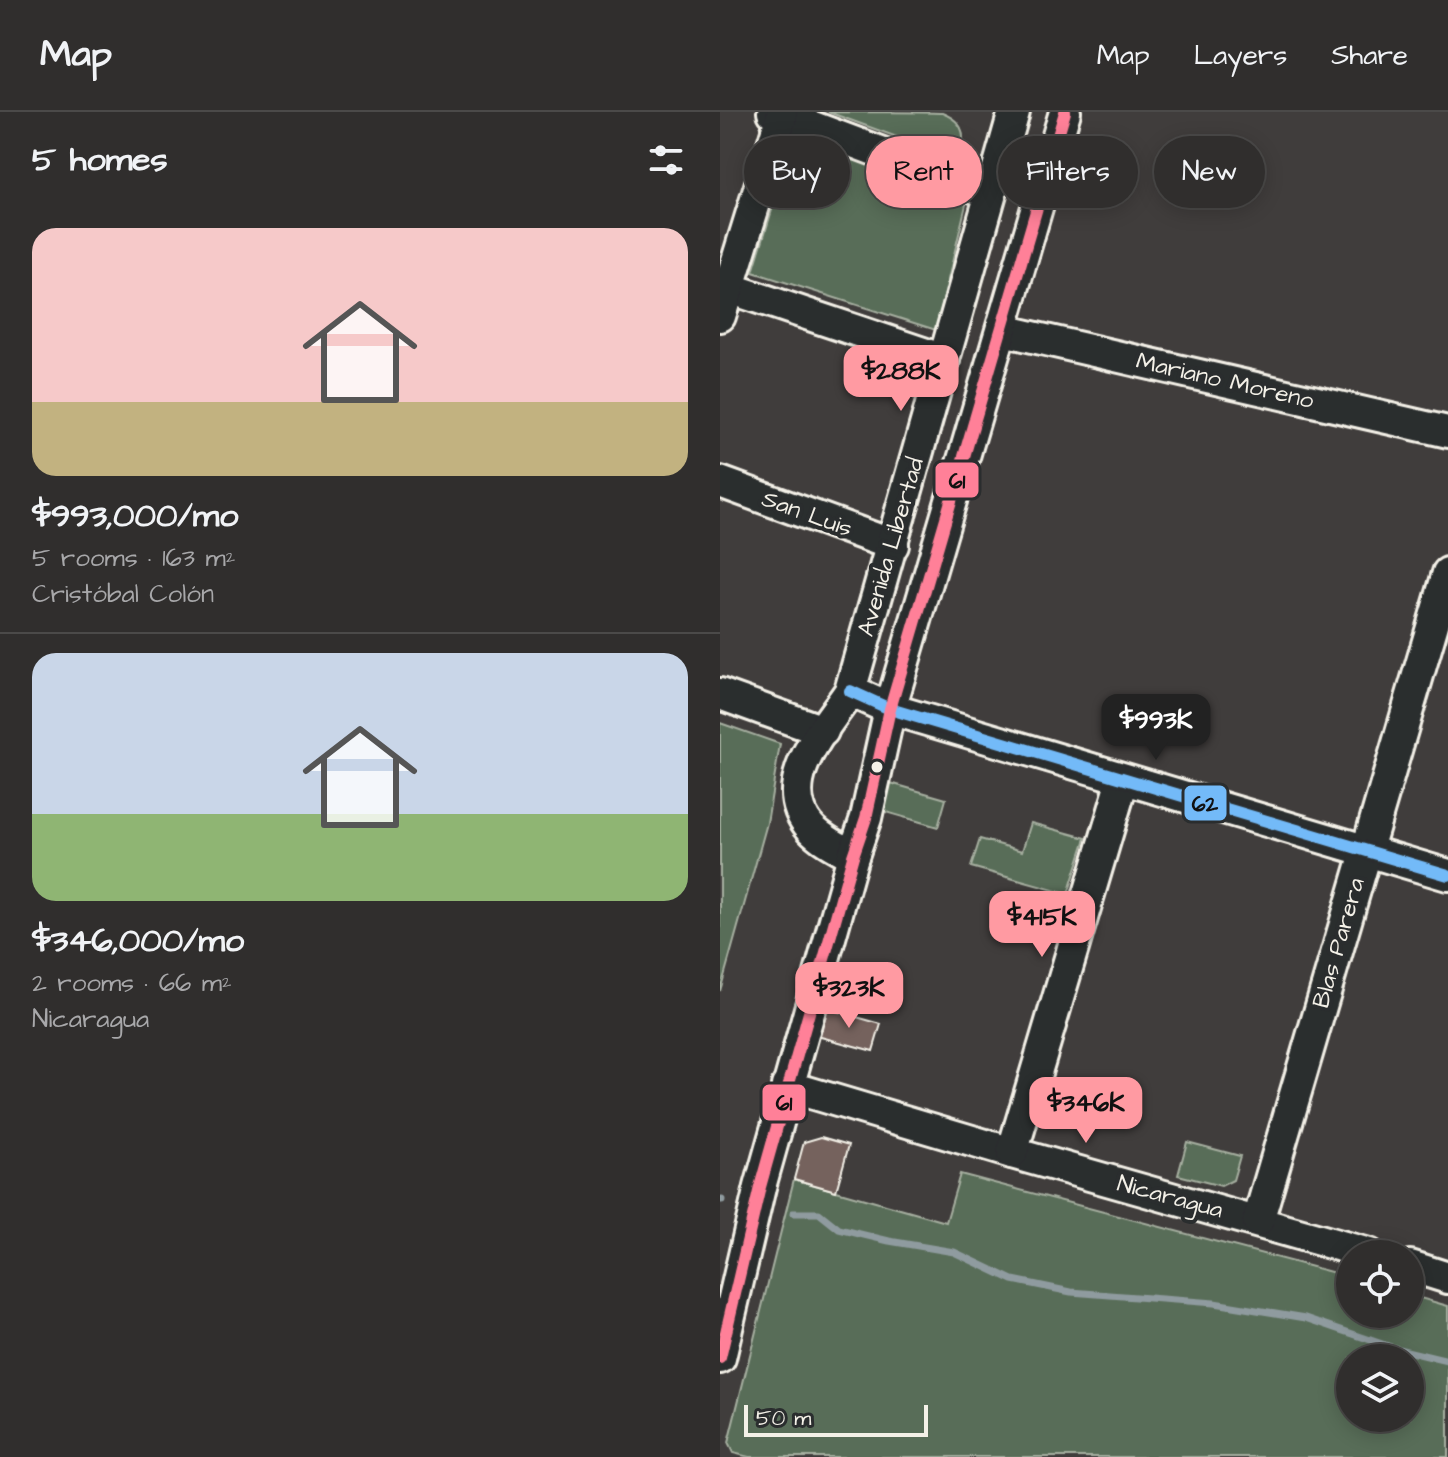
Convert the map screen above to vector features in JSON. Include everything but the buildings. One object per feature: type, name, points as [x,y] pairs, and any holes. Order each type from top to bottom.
[{"type":"street","name":"Avenida Libertad","points":[[853,856],[811,829],[796,806],[796,783],[802,764],[850,691],[1014,112]]},
{"type":"street","name":"Avenida Libertad","points":[[720,1358],[760,1187],[866,818],[890,709],[1065,112]]},
{"type":"street","points":[[944,360],[723,297],[777,114],[989,193]]},
{"type":"street","name":"Mariano Moreno","points":[[1002,330],[1448,432]]},
{"type":"street","name":"San Luis","points":[[720,482],[893,545]]},
{"type":"street","name":"Blas Parera","points":[[1258,1221],[1445,592]]},
{"type":"street","points":[[850,691],[890,709],[1448,875]]},
{"type":"street","points":[[720,694],[823,731]]},
{"type":"street","points":[[1012,1153],[1123,780]]},
{"type":"street","name":"Nicaragua","points":[[787,1086],[1336,1244]]},
{"type":"street","points":[[1424,1270],[1448,1278]]},
{"type":"green space","points":[[828,112],[942,113],[958,123],[963,136],[894,136]]},
{"type":"green space","points":[[850,151],[866,156],[866,208],[965,208],[936,330],[753,272],[773,208],[850,208]]},
{"type":"green space","points":[[720,723],[780,744],[767,823],[720,991]]},
{"type":"green space","points":[[887,782],[946,799],[938,827],[879,810]]},
{"type":"green space","points":[[1031,823],[1086,838],[1068,894],[971,867],[980,839],[1022,851]]},
{"type":"green space","points":[[1187,1142],[1240,1156],[1233,1180],[1221,1186],[1178,1175]]},
{"type":"green space","points":[[960,1174],[1336,1273],[1336,1328],[1424,1328],[1424,1299],[1448,1306],[1448,1457],[749,1457],[733,1453],[728,1443],[794,1179],[946,1222]]},
{"type":"waterway","points":[[793,1213],[819,1213],[839,1229],[954,1252],[1013,1280],[1071,1292],[1214,1303],[1306,1318],[1394,1348],[1448,1361]]},
{"type":"transit line","name":"61","points":[[720,1358],[760,1187],[866,818],[890,709],[1065,112]]},
{"type":"transit line","name":"62","points":[[850,691],[890,709],[1448,875]]}]
